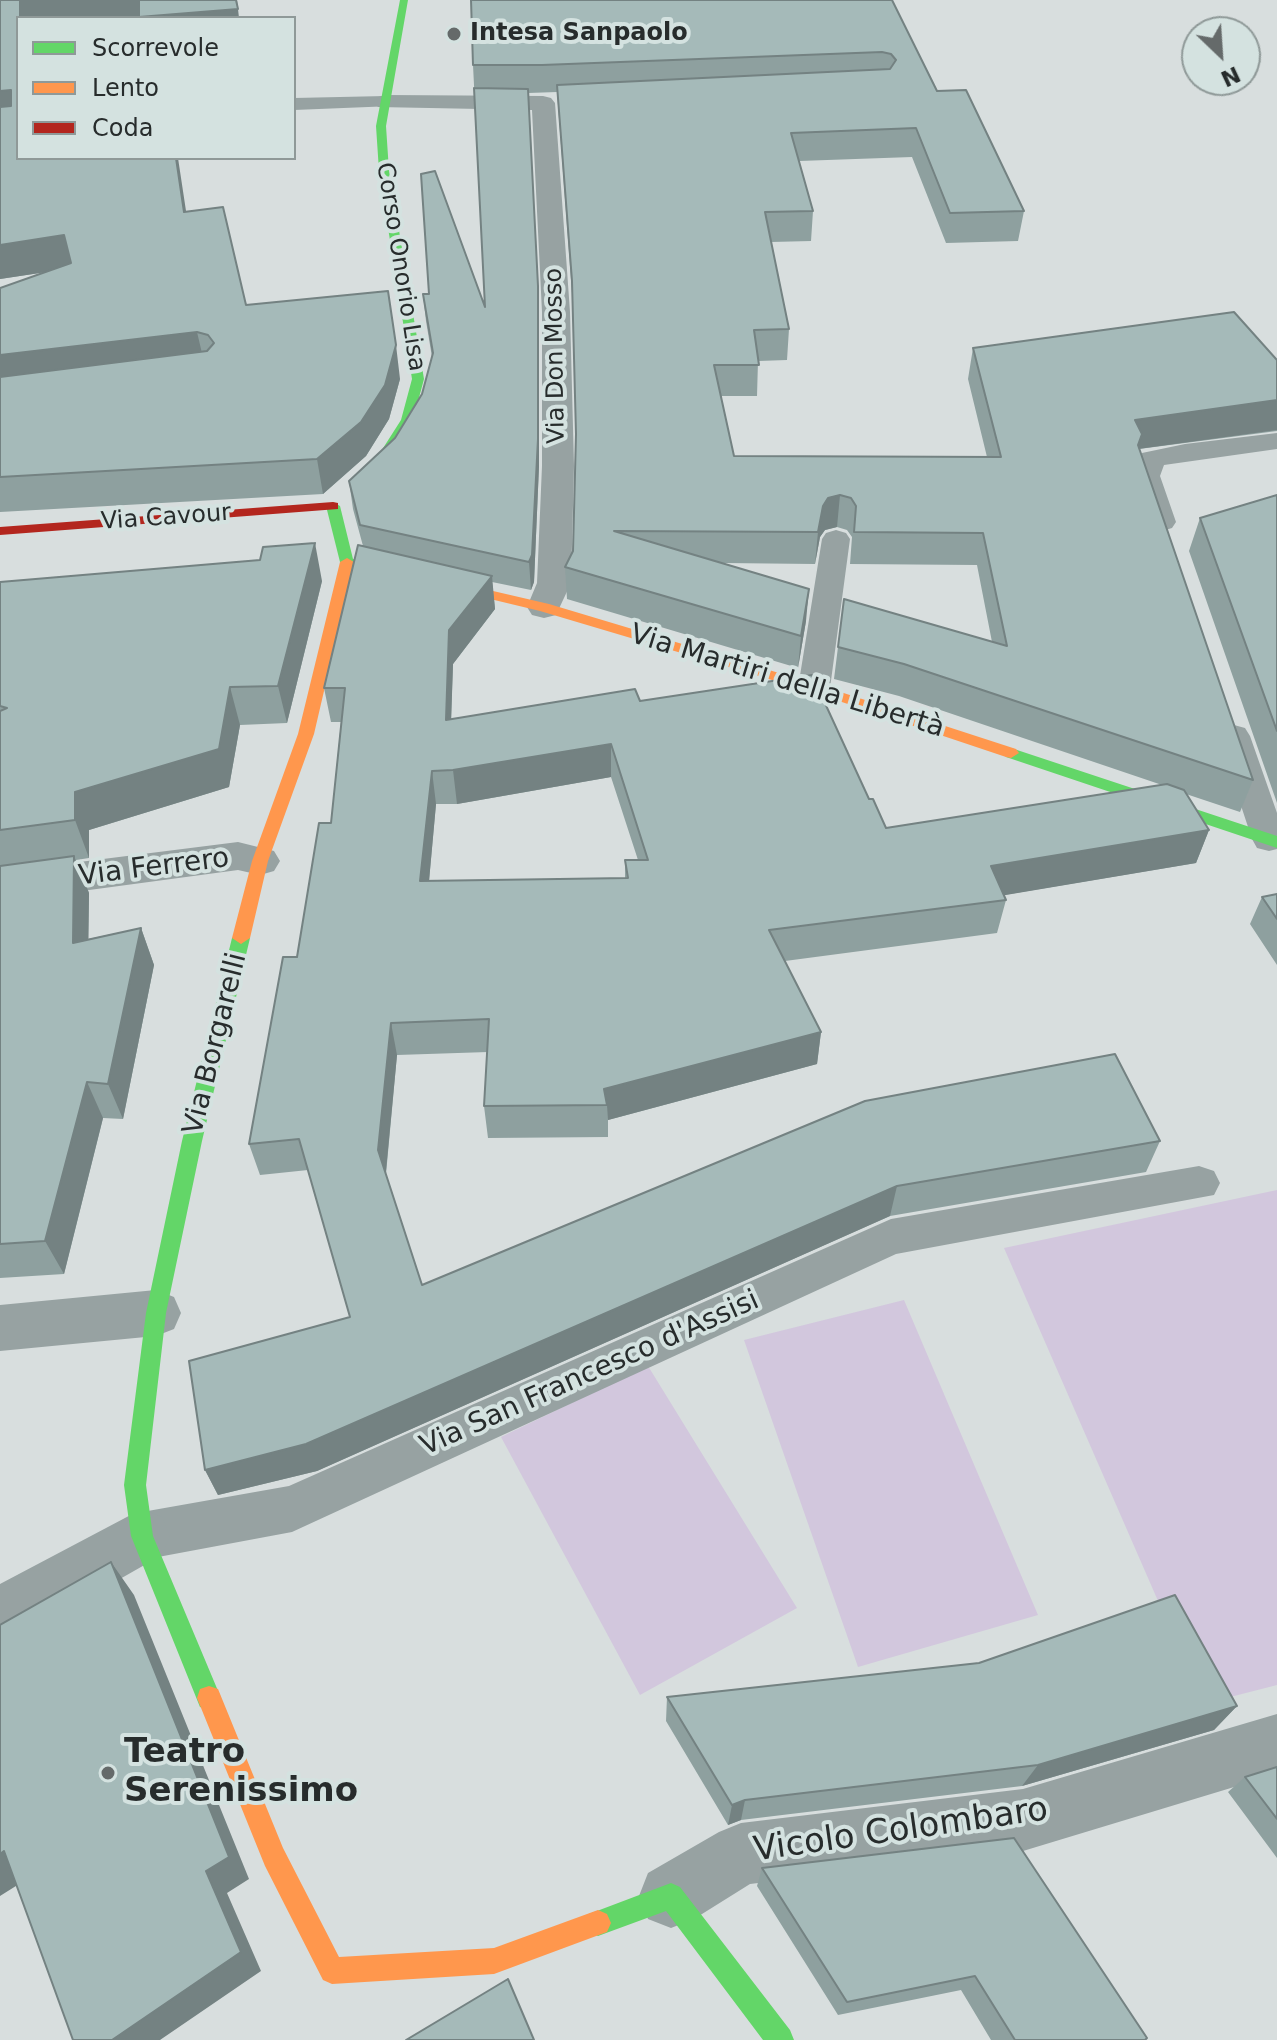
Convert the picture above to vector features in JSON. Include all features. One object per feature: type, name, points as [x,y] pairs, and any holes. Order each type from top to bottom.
[{"type":"street","name":"Corso Onorio Lisa","points":[[369,474],[380,464],[407,420],[418,379],[384,171],[381,126],[404,0]]},
{"type":"street","points":[[386,102],[573,102]]},
{"type":"street","name":"Via Don Mosso","points":[[543,103],[556,312],[558,466],[554,583],[544,607]]},
{"type":"street","name":"Via Cavour","points":[[0,531],[339,500],[346,566]]},
{"type":"street","points":[[346,566],[392,572]]},
{"type":"street","name":"Via Borgarelli","points":[[142,1536],[135,1485],[156,1313],[192,1141],[260,861],[306,734],[346,566]]},
{"type":"street","name":"Via Martiri della Libertà","points":[[423,579],[544,607],[814,688],[1273,841]]},
{"type":"street","name":"Via Ferrero","points":[[0,887],[238,856],[260,861]]},
{"type":"street","points":[[0,1328],[156,1313]]},
{"type":"street","name":"Via San Francesco d'Assisi","points":[[0,1616],[142,1536]]},
{"type":"street","name":"Vicolo Colombaro","points":[[142,1536],[274,1857],[332,1971],[494,1961],[671,1896],[741,1854],[1023,1820],[1277,1744]]},
{"type":"street","points":[[671,1896],[780,2040]]},
{"type":"lane","points":[[296,104],[386,102]]},
{"type":"lane","points":[[1172,551],[1146,476],[1152,459],[1277,441]]},
{"type":"lane","points":[[814,688],[836,539]]},
{"type":"lane","points":[[316,571],[346,566]]},
{"type":"lane","points":[[1223,703],[1273,841]]},
{"type":"lane","name":"Via San Francesco d'Assisi","points":[[142,1536],[292,1509],[891,1237],[1199,1183]]},
{"type":"shaded area","points":[[1277,1190],[1277,1685],[1203,1704],[1004,1248]]},
{"type":"shaded area","points":[[904,1300],[1038,1615],[858,1667],[744,1340]]},
{"type":"shaded area","points":[[648,1366],[797,1608],[640,1695],[501,1437]]},
{"type":"building","points":[[0,0],[20,0],[20,16],[16,16],[16,160],[176,160],[184,212],[223,207],[246,305],[388,291],[396,345],[385,385],[361,422],[317,459],[0,477],[0,377],[207,351],[214,343],[208,335],[197,332],[0,355],[0,288],[71,263],[64,235],[0,245],[0,107],[11,106],[11,90],[0,91]]},
{"type":"building","points":[[139,0],[236,0],[238,9],[151,16],[139,16]]},
{"type":"building","points":[[471,0],[892,0],[937,91],[966,90],[1024,211],[950,213],[916,128],[791,133],[813,211],[765,212],[789,329],[754,330],[759,365],[714,365],[734,456],[1001,457],[973,348],[1234,312],[1277,360],[1277,400],[1135,420],[1142,434],[1138,445],[1253,780],[904,664],[838,647],[844,599],[1007,646],[983,533],[854,532],[856,506],[851,498],[840,495],[828,498],[823,506],[818,532],[614,531],[809,589],[801,636],[565,567],[573,551],[576,434],[572,281],[557,85],[890,69],[896,60],[891,54],[882,52],[473,65]]},
{"type":"building","points":[[474,88],[528,89],[538,286],[538,439],[532,555],[529,562],[360,525],[349,481],[395,438],[422,394],[433,353],[423,294],[429,294],[421,174],[435,171],[485,307]]},
{"type":"building","points":[[1277,495],[1277,731],[1200,518]]},
{"type":"building","points":[[315,543],[278,686],[230,687],[219,749],[75,792],[75,820],[0,830],[0,711],[7,708],[0,706],[0,582],[260,560],[263,547]]},
{"type":"building","points":[[358,545],[492,576],[449,630],[446,720],[635,689],[640,701],[812,675],[869,799],[873,799],[886,828],[1167,784],[1184,790],[1209,830],[991,866],[1006,900],[769,930],[821,1032],[604,1089],[607,1105],[484,1106],[489,1019],[391,1023],[378,1150],[422,1285],[865,1101],[1115,1054],[1160,1141],[897,1186],[306,1444],[205,1470],[189,1361],[350,1317],[299,1139],[249,1144],[283,957],[297,957],[319,823],[331,823],[345,688],[324,688]],"holes":[[[611,744],[648,860],[625,860],[628,878],[420,881],[432,771]]]},
{"type":"building","points":[[74,856],[73,943],[141,928],[108,1084],[87,1082],[45,1241],[0,1244],[0,866]]},
{"type":"building","points":[[1277,894],[1277,919],[1262,897]]},
{"type":"building","name":"Teatro Serenissimo","points":[[111,1562],[229,1857],[206,1871],[241,1952],[112,2040],[73,2040],[4,1851],[0,1854],[0,1625]]},
{"type":"building","points":[[1175,1595],[1237,1706],[1038,1765],[745,1800],[732,1805],[667,1697],[979,1663]]},
{"type":"building","points":[[1277,1767],[1277,1819],[1245,1777]]},
{"type":"building","points":[[1014,1838],[1147,2038],[1145,2040],[1015,2040],[975,1976],[847,2002],[762,1868]]},
{"type":"building","points":[[508,1979],[534,2040],[406,2040]]},
{"type":"traffic: fast","points":[[377,467],[407,420],[418,379],[384,171],[381,126],[404,0]]},
{"type":"traffic: fast","points":[[333,506],[347,562],[374,568]]},
{"type":"traffic: fast","points":[[1011,753],[1277,842]]},
{"type":"traffic: fast","points":[[209,1698],[142,1536],[135,1485],[156,1313],[192,1141],[241,938]]},
{"type":"traffic: fast","points":[[598,1923],[671,1896],[780,2040]]},
{"type":"traffic: slow","points":[[241,938],[260,861],[306,734],[347,562]]},
{"type":"traffic: slow","points":[[437,582],[544,607],[814,688],[1011,753]]},
{"type":"traffic: slow","points":[[209,1698],[274,1857],[332,1971],[494,1961],[598,1923]]},
{"type":"traffic: jam","points":[[0,531],[333,506]]},
{"type":"place","name":"Intesa Sanpaolo","points":[[454,34]]},
{"type":"place","name":"Teatro Serenissimo","points":[[108,1773]]}]
